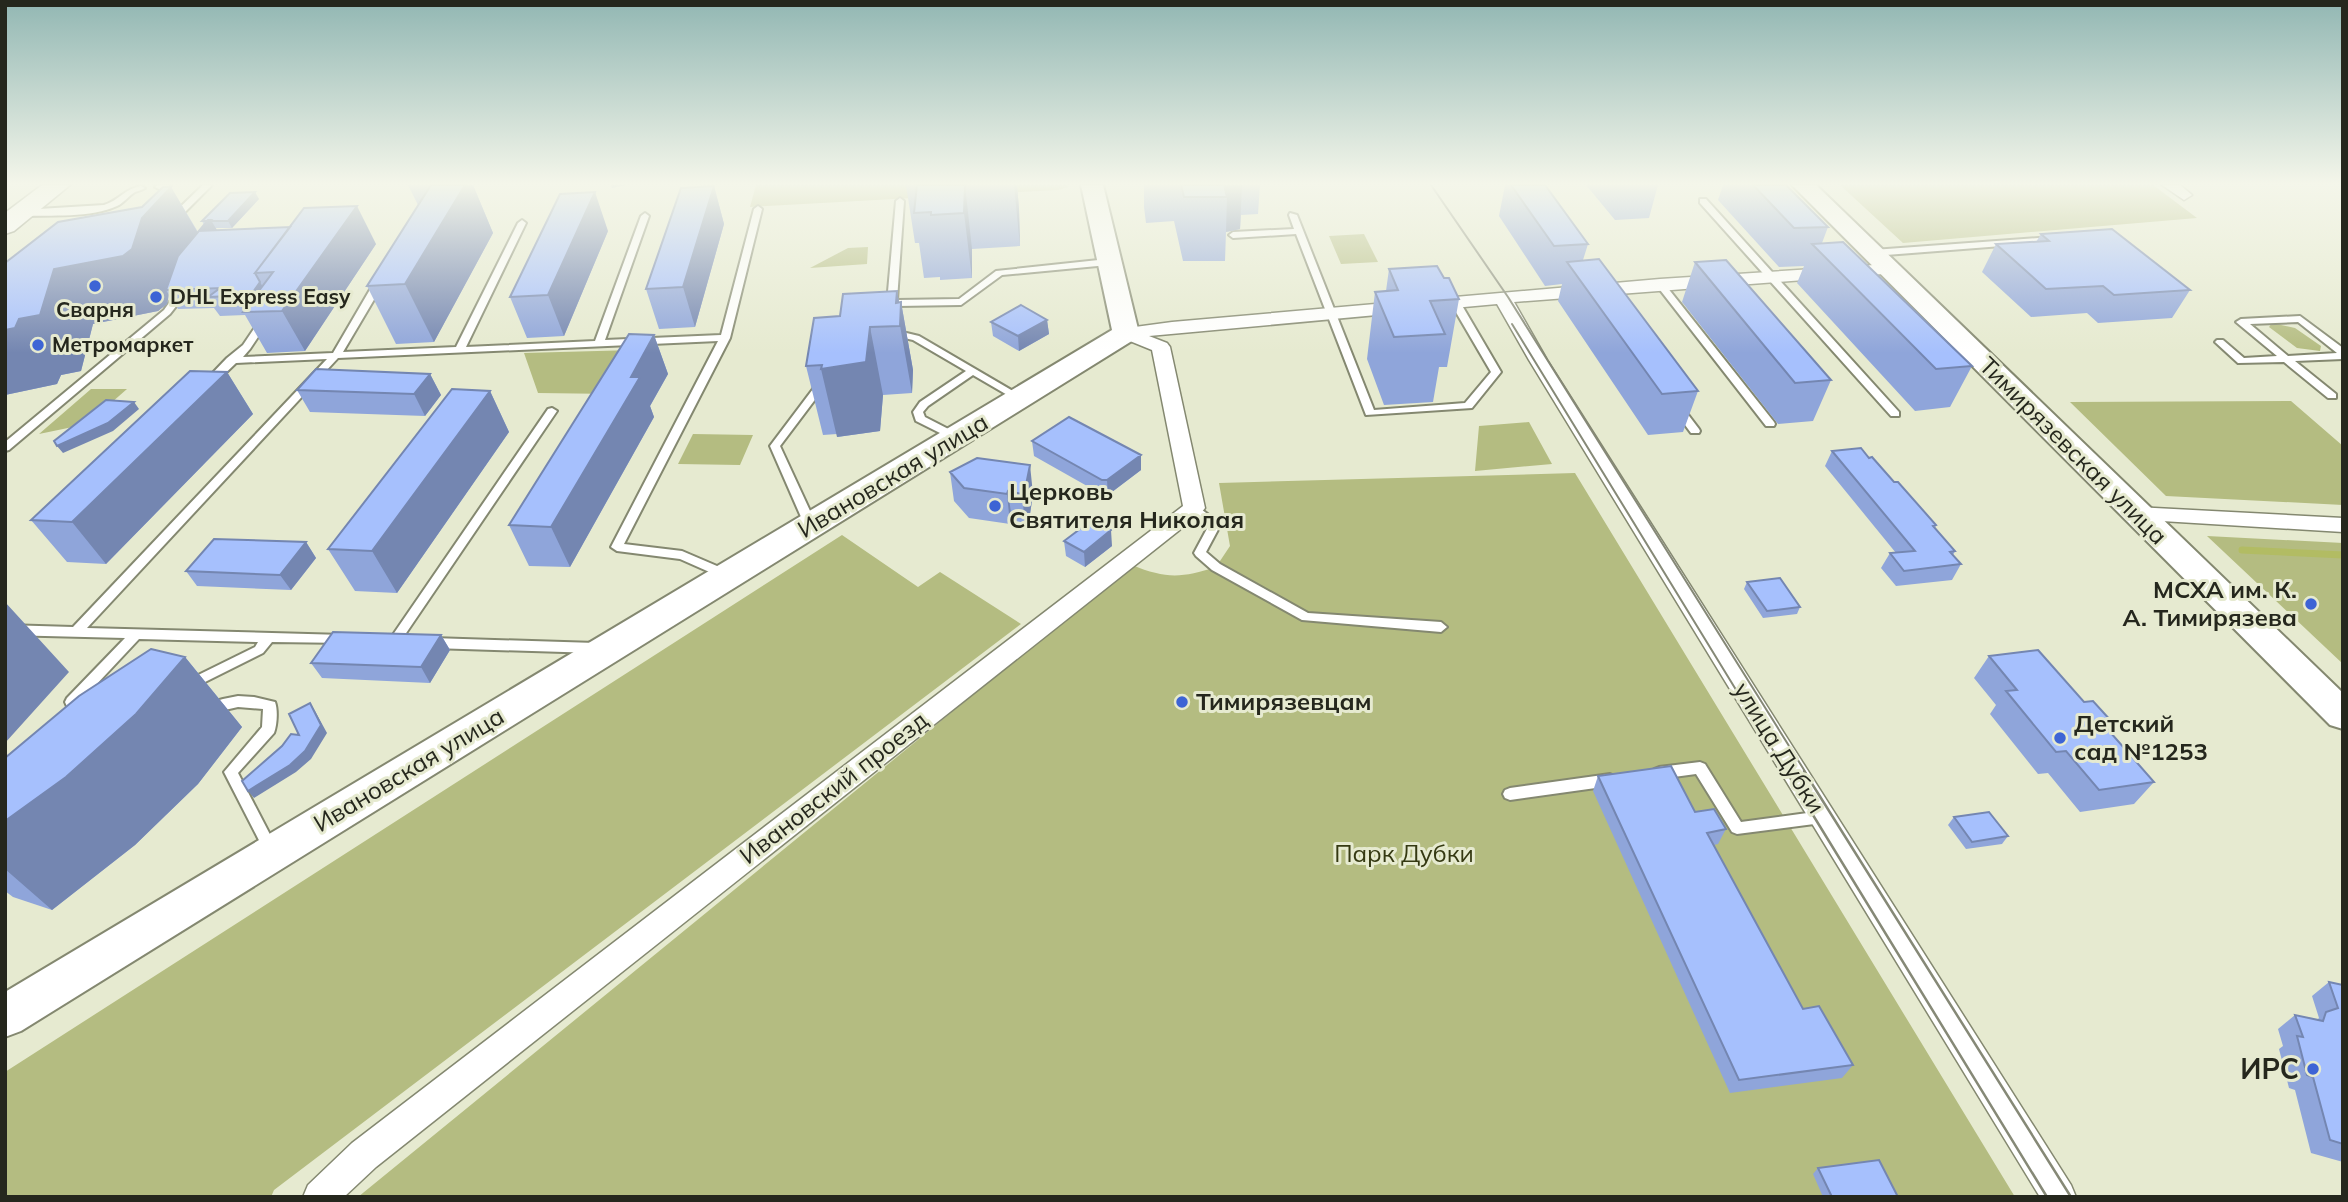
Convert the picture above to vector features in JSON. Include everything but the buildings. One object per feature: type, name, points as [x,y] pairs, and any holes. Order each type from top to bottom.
[{"type":"street","points":[[1104,241],[1126,333],[1161,347],[1194,508]]},
{"type":"street","name":"Тимирязевская улица","points":[[1861,241],[2343,715]]},
{"type":"street","name":"Ивановская улица","points":[[5,1016],[1126,333],[1502,298],[1598,296],[1660,284],[1771,277],[1881,261]]},
{"type":"street","name":"улица Дубки","points":[[1502,298],[2059,1197]]},
{"type":"street","name":"Ивановский проезд","points":[[320,1197],[374,1146],[1194,508]]},
{"type":"street","points":[[2136,514],[2343,524]]},
{"type":"lane","points":[[459,349],[513,241]]},
{"type":"lane","points":[[599,343],[636,241]]},
{"type":"lane","points":[[729,576],[682,555],[617,547],[725,338],[750,241]]},
{"type":"lane","points":[[891,318],[897,241]]},
{"type":"lane","points":[[1303,241],[1370,413],[1468,406],[1496,372],[1455,302]]},
{"type":"lane","points":[[1739,241],[1895,414]]},
{"type":"lane","points":[[1881,261],[2045,241]]},
{"type":"lane","points":[[876,332],[891,318],[961,302],[999,273],[1108,262]]},
{"type":"lane","points":[[5,448],[167,312],[176,300],[183,274]]},
{"type":"lane","points":[[76,632],[336,355],[383,275]]},
{"type":"lane","points":[[1660,284],[1770,424]]},
{"type":"lane","points":[[197,394],[247,347],[270,310]]},
{"type":"lane","points":[[891,318],[916,338],[1020,398]]},
{"type":"lane","points":[[2332,396],[2241,322],[2300,319],[2343,354]]},
{"type":"lane","points":[[231,360],[725,338]]},
{"type":"lane","points":[[2220,342],[2242,361],[2343,354]]},
{"type":"lane","points":[[811,526],[775,446],[818,389],[824,366]]},
{"type":"lane","points":[[957,437],[920,419],[918,412],[924,404],[974,371]]},
{"type":"lane","points":[[1672,399],[1695,431]]},
{"type":"lane","points":[[552,411],[401,642],[609,649]]},
{"type":"lane","points":[[1194,508],[1214,524],[1200,554],[1216,566],[1306,617],[1441,627]]},
{"type":"lane","points":[[5,630],[355,640]]},
{"type":"lane","points":[[5,647],[21,630]]},
{"type":"lane","points":[[86,723],[78,718],[72,702],[136,634]]},
{"type":"lane","points":[[179,690],[259,650],[269,638]]},
{"type":"lane","points":[[195,715],[217,705],[252,700],[270,706],[269,729],[230,772],[272,853]]},
{"type":"lane","points":[[1510,793],[1700,768],[1737,828],[1822,817]]},
{"type":"green space","points":[[1331,241],[1368,241],[1378,262],[1341,264]]},
{"type":"green space","points":[[868,247],[867,264],[810,268],[848,248]]},
{"type":"green space","points":[[2272,323],[2295,328],[2321,346],[2320,351],[2297,348],[2269,327]]},
{"type":"green space","points":[[634,350],[614,394],[538,393],[524,353]]},
{"type":"green space","points":[[91,389],[127,389],[87,424],[39,434]]},
{"type":"green space","points":[[2291,401],[2343,446],[2343,505],[2166,496],[2070,402]]},
{"type":"green space","points":[[1529,422],[1552,464],[1475,471],[1479,426]]},
{"type":"green space","points":[[693,434],[753,435],[740,465],[678,464]]},
{"type":"green space","name":"Парк Дубки","points":[[1575,473],[2015,1197],[358,1197],[1132,565],[1165,575],[1183,575],[1216,567],[1230,546],[1219,483]]},
{"type":"green space","points":[[842,535],[918,587],[940,572],[1021,624],[274,1190],[271,1197],[5,1197],[5,1072]]},
{"type":"green space","name":"МСХА им. К. А. Тимирязева","points":[[2207,536],[2343,543],[2343,664]]},
{"type":"waterway","points":[[2242,550],[2343,555]]},
{"type":"tram line","points":[[1470,241],[1508,297],[1806,773]]},
{"type":"tram line","points":[[1512,324],[1787,773]]},
{"type":"tram line","points":[[1786,771],[2047,1197]]},
{"type":"tram line","points":[[1804,771],[2071,1197]]},
{"type":"place","name":"Сварня","points":[[95,286]]},
{"type":"place","name":"DHL Express Easy","points":[[156,297]]},
{"type":"place","name":"Метромаркет","points":[[38,345]]},
{"type":"place","name":"Церковь Святителя Николая","points":[[995,506]]},
{"type":"place","name":"МСХА им. К. А. Тимирязева","points":[[2311,604]]},
{"type":"place","name":"Тимирязевцам","points":[[1182,702]]},
{"type":"place","name":"Детский сад №1253","points":[[2060,738]]},
{"type":"place","name":"ИРС","points":[[2313,1069]]}]
